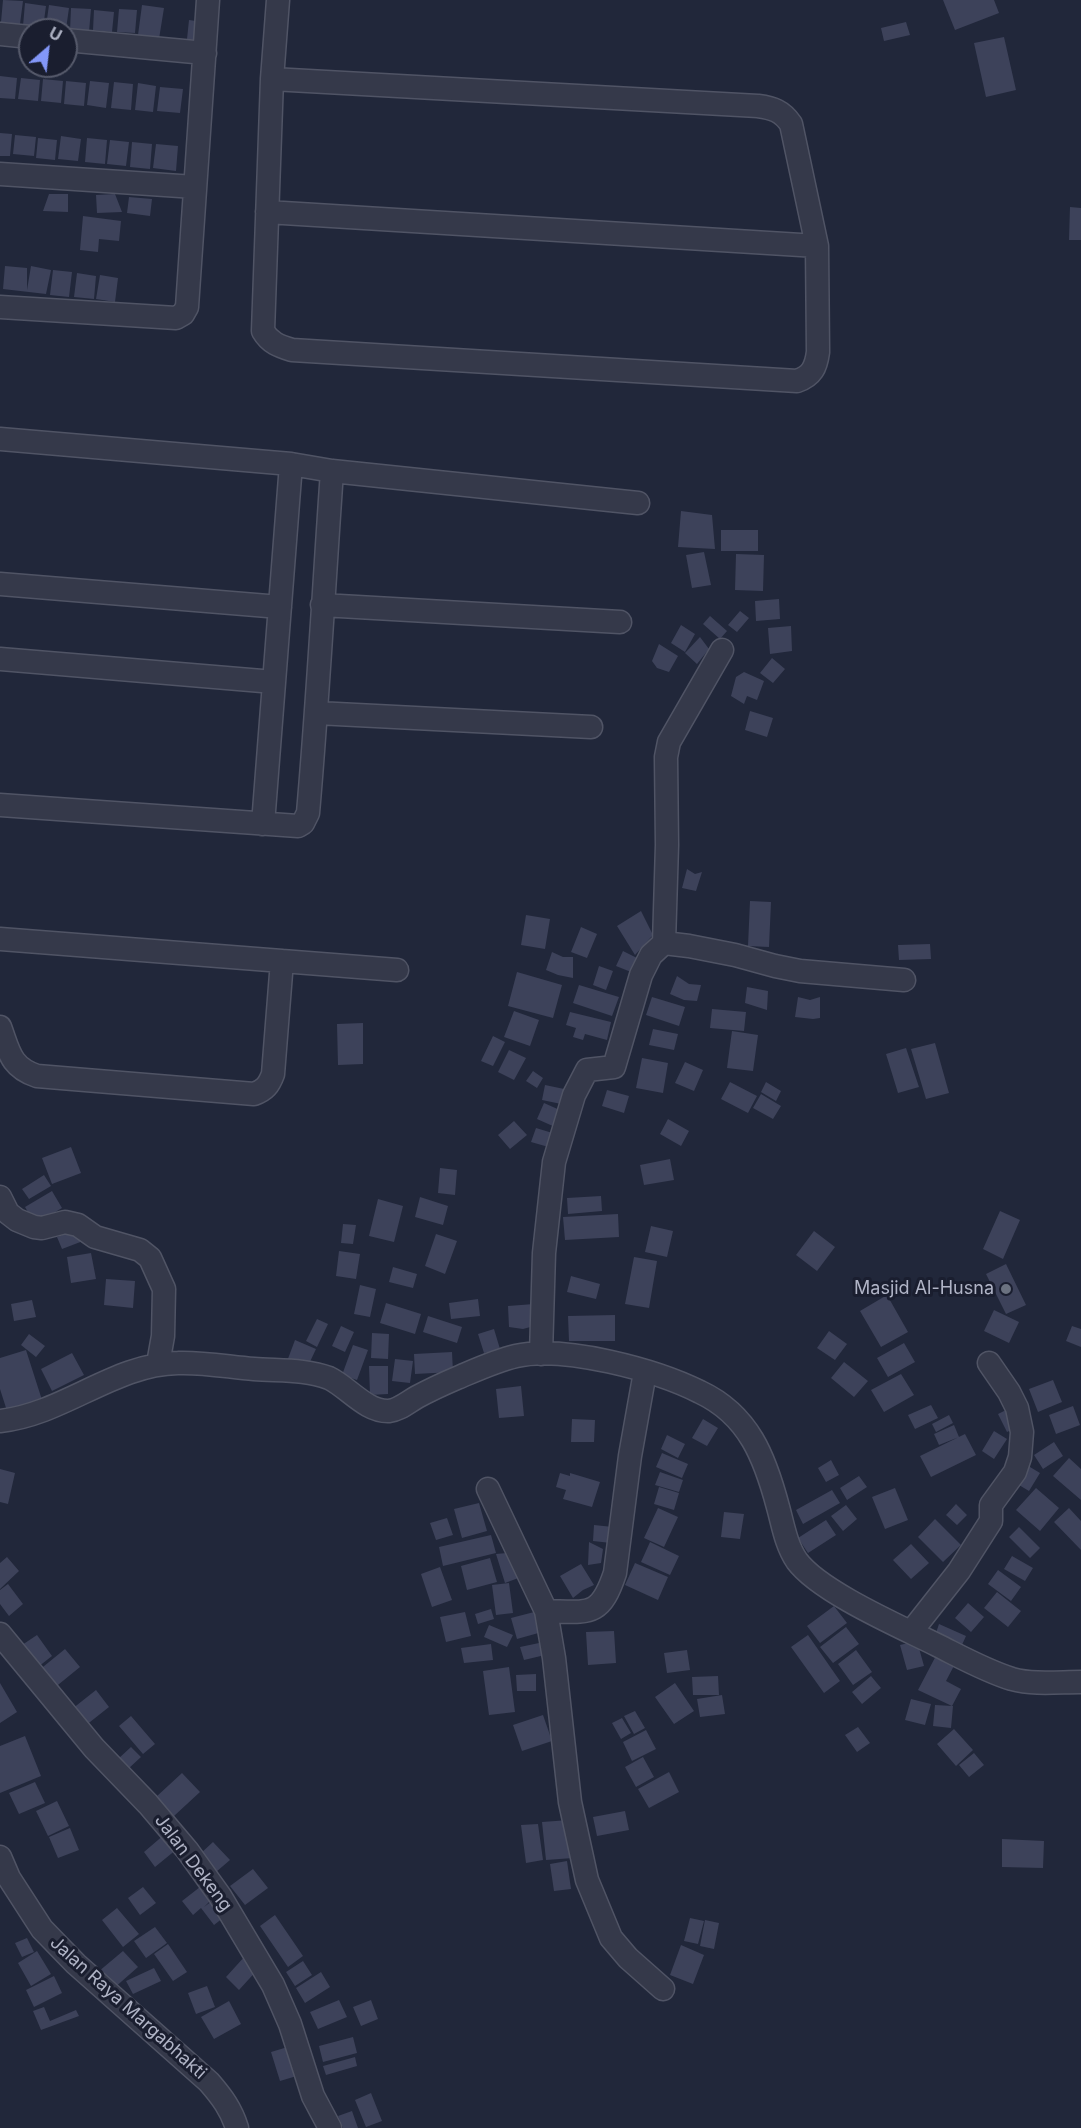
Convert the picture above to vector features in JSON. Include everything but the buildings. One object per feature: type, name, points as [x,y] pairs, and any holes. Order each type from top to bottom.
[{"type":"street","points":[[0,308],[176,318],[183,314],[187,307],[208,0]]},
{"type":"street","points":[[272,79],[773,108],[784,115],[791,124],[817,246],[817,363],[813,371],[806,378],[797,381],[292,350],[268,340],[263,331],[272,79],[278,0]]},
{"type":"street","points":[[0,34],[18,36]]},
{"type":"street","points":[[78,41],[205,53]]},
{"type":"street","points":[[0,174],[195,187]]},
{"type":"street","points":[[267,212],[817,246]]},
{"type":"street","points":[[0,439],[291,464],[332,471],[638,502]]},
{"type":"street","points":[[263,824],[291,464]]},
{"type":"street","points":[[0,805],[298,826],[306,819],[317,713],[332,471]]},
{"type":"street","points":[[0,584],[280,607]]},
{"type":"street","points":[[322,605],[620,622]]},
{"type":"street","points":[[541,1354],[544,1253],[554,1162],[574,1095],[584,1074],[587,1070],[610,1069],[615,1065],[641,975],[651,955],[664,943],[667,845],[666,757],[669,742],[722,650]]},
{"type":"street","points":[[0,659],[274,682]]},
{"type":"street","points":[[317,713],[591,727]]},
{"type":"street","points":[[0,939],[398,970]]},
{"type":"street","points":[[664,943],[724,952],[801,971],[903,980]]},
{"type":"street","points":[[0,1026],[11,1058],[18,1067],[37,1076],[254,1094],[270,1084],[273,1074],[282,961]]},
{"type":"street","points":[[0,1197],[8,1213],[17,1220],[34,1227],[42,1228],[65,1222],[78,1225],[95,1237],[140,1250],[150,1258],[164,1289],[163,1336],[158,1364]]},
{"type":"street","points":[[0,1421],[34,1415],[124,1374],[158,1364],[182,1363],[316,1373],[348,1389],[372,1408],[384,1411],[395,1410],[442,1384],[487,1365],[518,1356],[541,1354],[588,1357],[645,1371],[699,1391],[722,1404],[738,1418],[758,1449],[769,1472],[786,1540],[796,1560],[810,1574],[838,1593],[972,1662],[1014,1679],[1038,1682],[1081,1682]]},
{"type":"street","points":[[911,1632],[959,1571],[991,1521],[991,1504],[1015,1472],[1020,1457],[1022,1432],[1017,1408],[989,1363]]},
{"type":"street","points":[[546,1611],[591,1611],[598,1607],[610,1588],[615,1573],[630,1456],[645,1371]]},
{"type":"street","points":[[488,1489],[546,1611],[557,1680],[570,1802],[587,1880],[611,1938],[628,1958],[663,1989]]},
{"type":"street","name":"Jalan Dekeng","points":[[0,1634],[94,1748],[148,1804],[220,1896],[273,1985],[290,2024],[313,2096],[330,2128]]},
{"type":"street","name":"Jalan Raya Margabhakti","points":[[0,1857],[9,1878],[42,1929],[76,1964],[209,2082],[223,2097],[233,2114],[237,2128]]},
{"type":"place","name":"Masjid Al-Husna","points":[[1006,1289]]}]
